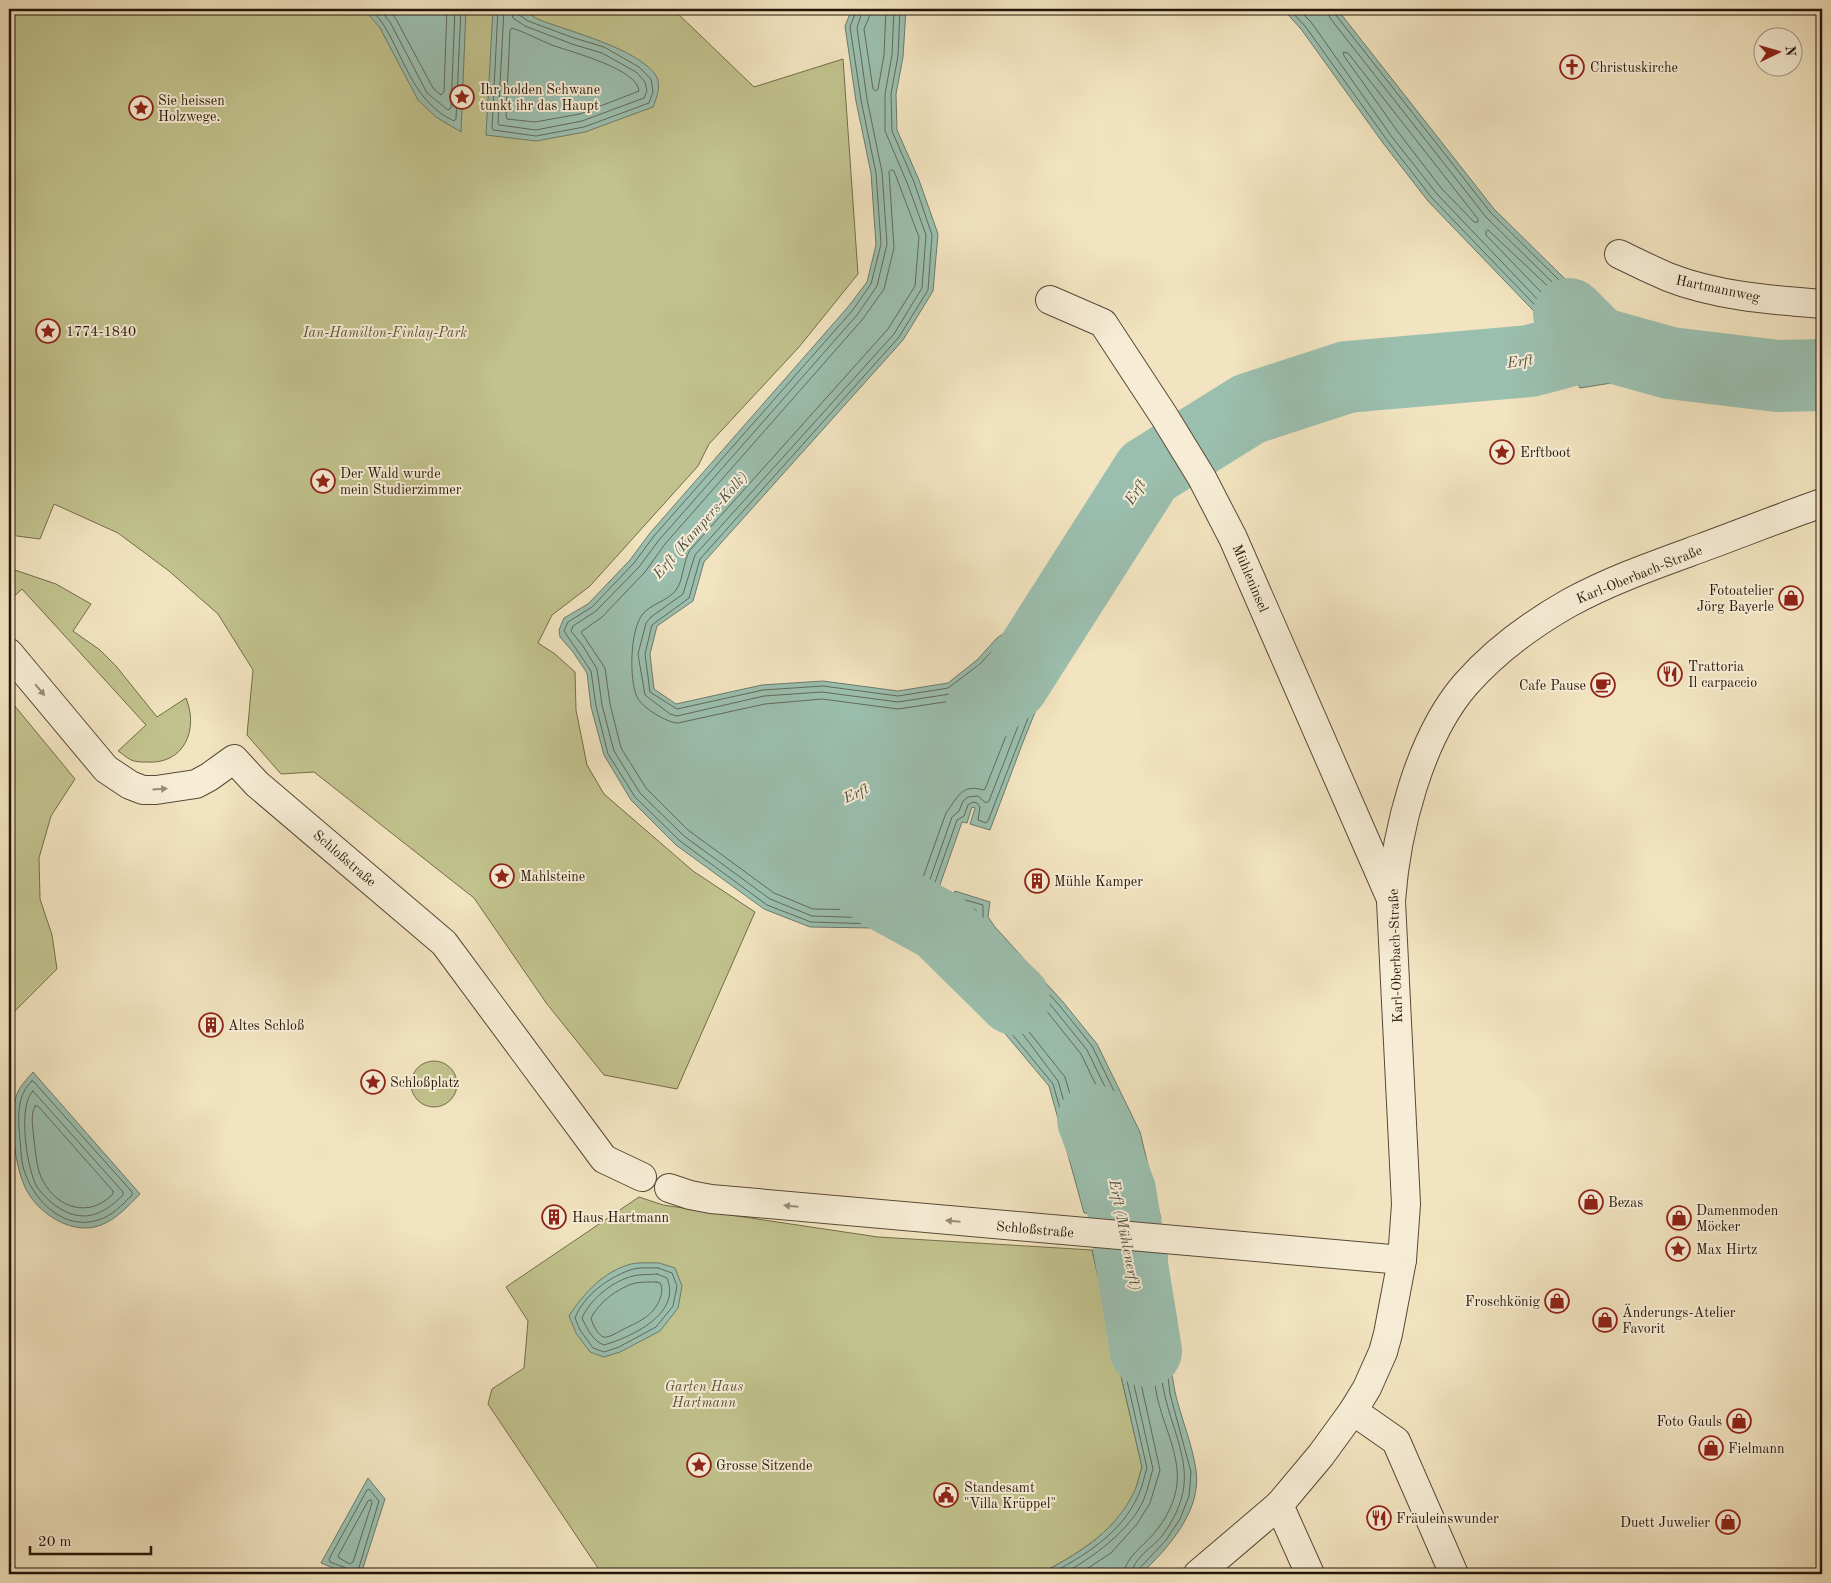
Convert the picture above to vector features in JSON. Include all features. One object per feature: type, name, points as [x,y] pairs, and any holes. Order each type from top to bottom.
[{"type":"street","name":"Hartmannweg","points":[[1619,254],[1669,277],[1707,288],[1753,297],[1822,304]]},
{"type":"street","name":"Mühleninsel","points":[[1050,300],[1103,323],[1202,478],[1233,538],[1391,901]]},
{"type":"street","name":"Karl-Oberbach-Straße","points":[[1198,1574],[1279,1505],[1321,1455],[1367,1388],[1383,1352],[1393,1315],[1405,1232],[1406,1175],[1391,901],[1402,829],[1416,779],[1432,737],[1454,700],[1465,686],[1491,660],[1550,614],[1591,592],[1655,565],[1822,503]]},
{"type":"street","name":"Schloßstraße","points":[[9,653],[106,769],[130,785],[143,790],[156,790],[196,784],[209,778],[234,759],[258,784],[444,943],[604,1159],[642,1177]]},
{"type":"street","name":"Schloßstraße","points":[[669,1188],[690,1195],[712,1199],[1402,1260]]},
{"type":"street","points":[[1353,1411],[1396,1441],[1454,1574]]},
{"type":"street","points":[[1279,1505],[1310,1574]]},
{"type":"green space","name":"Ian-Hamilton-Finlay-Park","points":[[9,9],[673,9],[754,87],[843,59],[858,274],[799,347],[709,444],[698,466],[590,586],[552,615],[538,643],[555,654],[575,672],[576,710],[587,765],[604,794],[693,871],[755,912],[677,1089],[604,1075],[547,1004],[474,898],[314,772],[281,774],[247,735],[253,670],[218,614],[169,571],[118,533],[54,504],[40,539],[9,535]]},
{"type":"green space","points":[[9,568],[56,584],[91,604],[73,631],[100,650],[116,666],[157,717],[186,698],[191,722],[185,743],[179,752],[170,758],[159,761],[137,762],[118,751],[146,725],[22,589],[9,601]]},
{"type":"green space","points":[[9,699],[75,779],[51,816],[39,858],[40,899],[52,935],[57,969],[9,1017]]},
{"type":"green space","points":[[429,1061],[439,1061],[453,1071],[457,1084],[453,1097],[447,1103],[439,1107],[429,1107],[415,1097],[411,1089],[411,1079],[421,1065]]},
{"type":"green space","name":"Garten Haus Hartmann","points":[[639,1197],[663,1205],[878,1237],[1092,1250],[1142,1467],[1133,1496],[1125,1509],[1115,1522],[1092,1542],[1040,1574],[602,1574],[488,1404],[492,1389],[524,1368],[528,1321],[506,1287]]},
{"type":"water","points":[[364,9],[466,9],[461,132],[436,117],[418,100],[380,28]]},
{"type":"water","points":[[493,9],[510,9],[525,12],[540,20],[602,42],[633,56],[646,65],[657,78],[658,90],[653,107],[585,132],[536,141],[486,135]]},
{"type":"water","points":[[852,9],[906,9],[903,57],[896,94],[897,130],[919,180],[938,234],[933,291],[903,340],[704,562],[693,601],[657,626],[650,654],[654,689],[676,704],[762,685],[823,681],[898,691],[948,683],[977,660],[997,638],[1020,622],[1041,629],[1057,658],[990,830],[970,824],[975,808],[972,807],[967,823],[962,822],[916,953],[874,928],[810,927],[764,909],[676,845],[631,800],[604,755],[591,707],[587,673],[560,637],[559,630],[564,618],[588,604],[630,560],[650,533],[848,307],[867,282],[876,245],[871,173],[856,101],[845,26]]},
{"type":"water","points":[[1283,9],[1337,9],[1494,209],[1562,276],[1598,308],[1657,331],[1655,372],[1624,381],[1580,388],[1553,331],[1428,201],[1383,143],[1301,29]]},
{"type":"water","points":[[955,891],[990,902],[988,917],[995,927],[1063,1002],[1097,1044],[1140,1132],[1161,1219],[1084,1213],[1049,1086],[971,993],[932,956],[953,904],[950,902]]},
{"type":"water","points":[[33,1072],[140,1194],[112,1219],[101,1225],[91,1228],[80,1228],[59,1221],[40,1208],[27,1191],[23,1182],[14,1143],[14,1104],[18,1091]]},
{"type":"water","points":[[1092,1250],[1167,1255],[1168,1341],[1175,1392],[1196,1470],[1194,1500],[1181,1528],[1162,1553],[1141,1574],[1040,1574],[1080,1551],[1114,1522],[1134,1493],[1142,1467]]},
{"type":"water","points":[[634,1263],[659,1263],[675,1268],[682,1286],[678,1308],[660,1331],[620,1352],[604,1357],[590,1352],[576,1333],[569,1316],[581,1300],[595,1284],[621,1267]]},
{"type":"water","points":[[368,1478],[385,1499],[361,1574],[348,1574],[321,1563]]},
{"type":"waterway","name":"Erft","points":[[1569,314],[1598,343],[1670,363],[1778,376],[1822,375]]},
{"type":"waterway","name":"Erft","points":[[981,710],[1013,684],[1148,472],[1249,409],[1347,377],[1530,361],[1598,343]]},
{"type":"waterway","name":"Erft (Kampers-Kolk)","points":[[843,868],[880,893],[940,926],[1014,999]]},
{"type":"waterway","name":"Erft (Mühlenerft)","points":[[1093,1120],[1120,1191],[1146,1351]]},
{"type":"place","name":"Christuskirche","points":[[1572,67]]},
{"type":"place","name":"Ihr holden Schwane tunkt ihr das Haupt","points":[[462,97]]},
{"type":"place","name":"Sie heissen Holzwege.","points":[[141,108]]},
{"type":"place","name":"1774-1840","points":[[48,331]]},
{"type":"place","name":"Erftboot","points":[[1502,452]]},
{"type":"place","name":"Der Wald wurde mein Studierzimmer","points":[[323,481]]},
{"type":"place","name":"Fotoatelier Jörg Bayerle","points":[[1791,598]]},
{"type":"place","name":"Trattoria Il carpaccio","points":[[1670,674]]},
{"type":"place","name":"Cafe Pause","points":[[1603,685]]},
{"type":"place","name":"Mahlsteine","points":[[502,876]]},
{"type":"place","name":"Mühle Kamper","points":[[1037,881]]},
{"type":"place","name":"Altes Schloß","points":[[211,1025]]},
{"type":"place","name":"Schloßplatz","points":[[373,1082]]},
{"type":"place","name":"Bezas","points":[[1591,1202]]},
{"type":"place","name":"Haus Hartmann","points":[[554,1217]]},
{"type":"place","name":"Damenmoden Möcker","points":[[1679,1218]]},
{"type":"place","name":"Max Hirtz","points":[[1678,1249]]},
{"type":"place","name":"Froschkönig","points":[[1557,1301]]},
{"type":"place","name":"Änderungs-Atelier Favorit","points":[[1605,1320]]},
{"type":"place","name":"Foto Gauls","points":[[1739,1421]]},
{"type":"place","name":"Fielmann","points":[[1711,1448]]},
{"type":"place","name":"Grosse Sitzende","points":[[699,1465]]},
{"type":"place","name":"Standesamt \"Villa Krüppel\"","points":[[946,1495]]},
{"type":"place","name":"Fräuleinswunder","points":[[1379,1518]]},
{"type":"place","name":"Duett Juwelier","points":[[1728,1522]]}]
